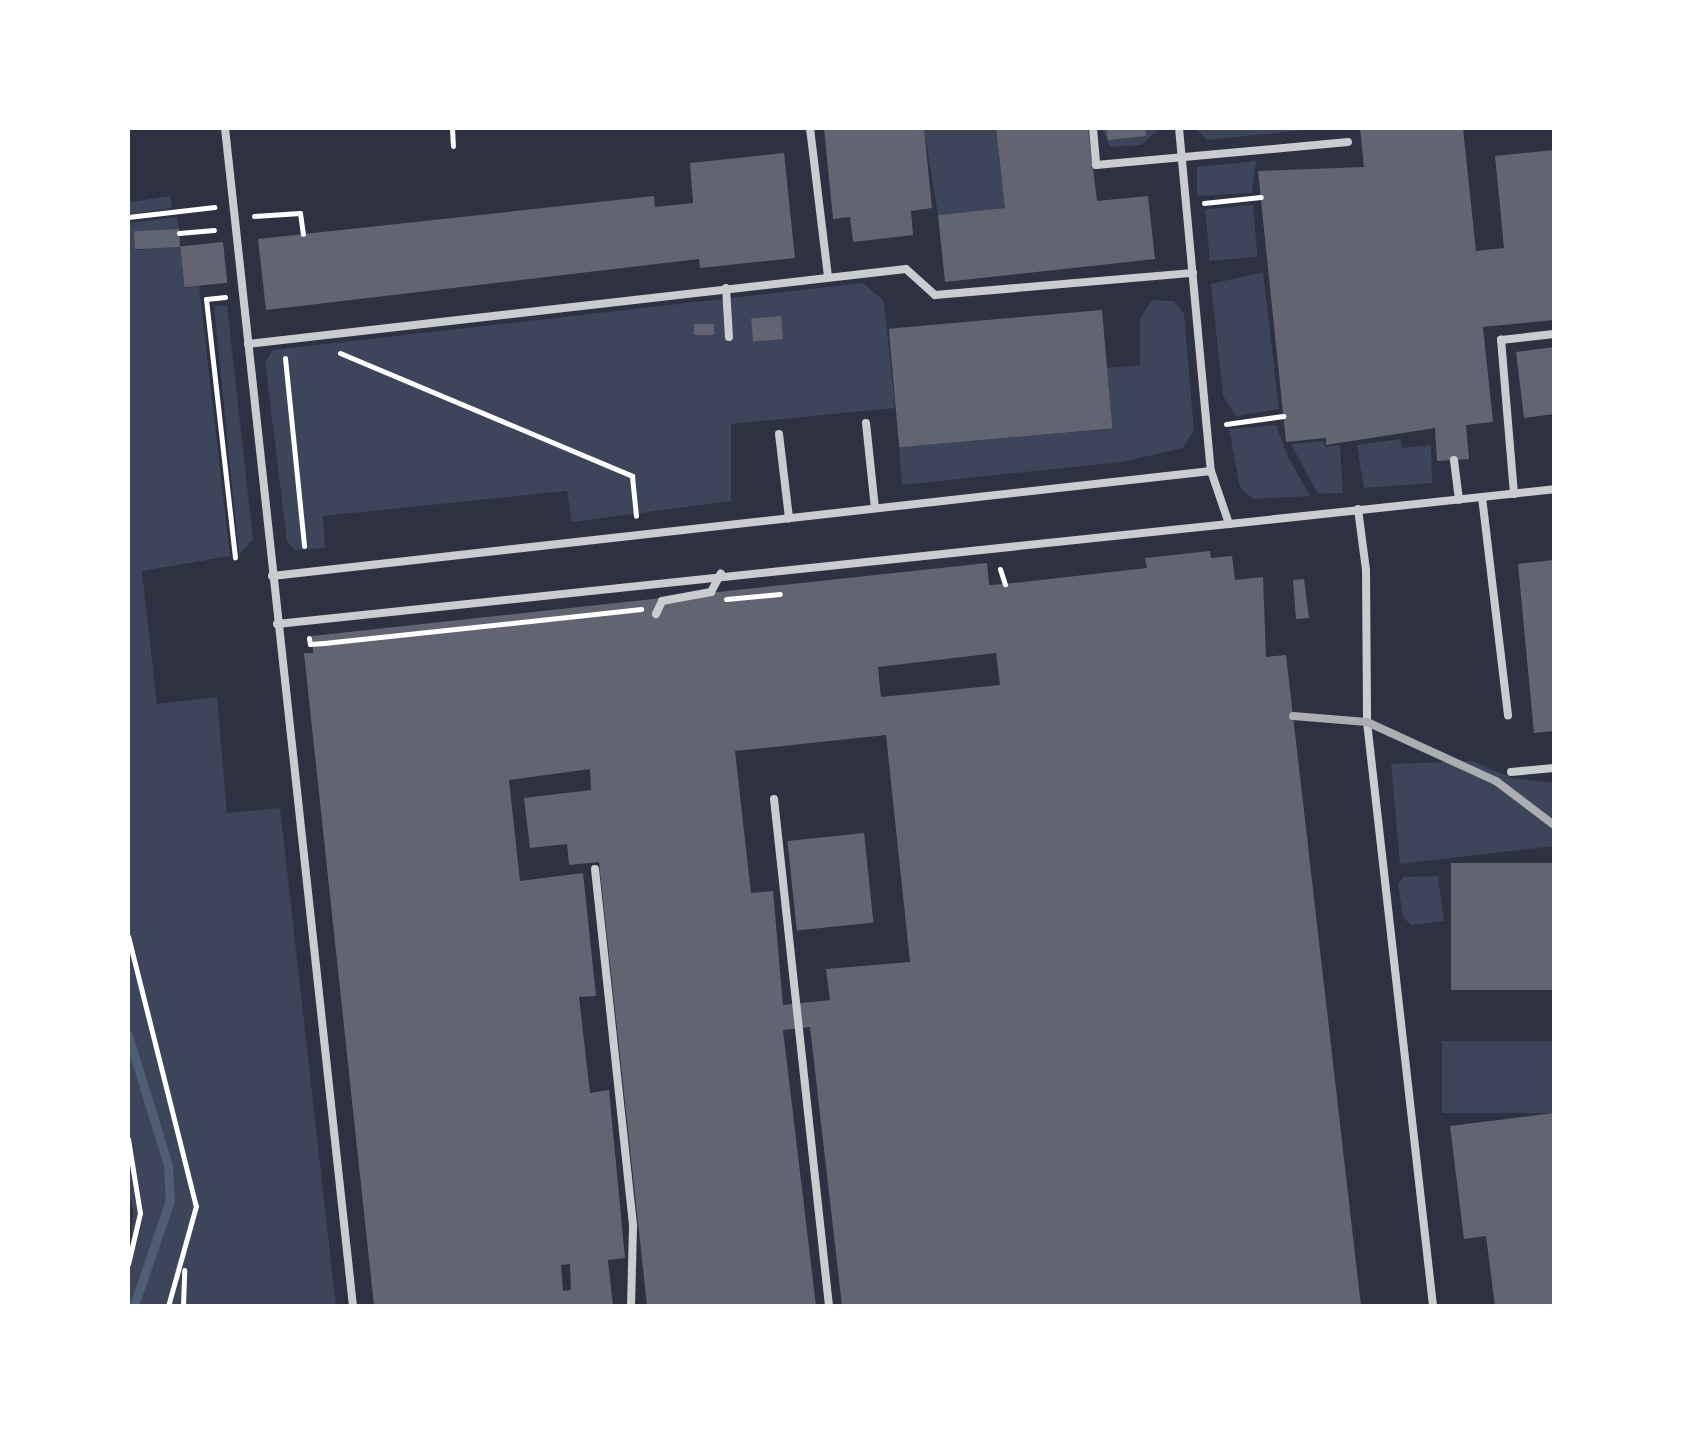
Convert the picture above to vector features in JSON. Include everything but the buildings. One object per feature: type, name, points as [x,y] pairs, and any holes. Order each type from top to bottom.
[{"type":"lane","points":[[225,128],[353,1306]]},
{"type":"lane","points":[[810,128],[828,278]]},
{"type":"lane","points":[[1093,128],[1096,165],[1348,142]]},
{"type":"lane","points":[[1179,128],[1211,471],[1229,524]]},
{"type":"lane","points":[[248,344],[906,269],[935,295],[1193,273]]},
{"type":"lane","points":[[726,288],[730,337]]},
{"type":"lane","points":[[1514,494],[1501,340],[1554,334]]},
{"type":"lane","points":[[866,424],[875,508]]},
{"type":"lane","points":[[779,434],[789,518]]},
{"type":"lane","points":[[1454,460],[1459,500]]},
{"type":"lane","points":[[272,576],[1211,471]]},
{"type":"lane","points":[[277,624],[721,573],[1554,489]]},
{"type":"lane","points":[[1482,497],[1508,715]]},
{"type":"lane","points":[[1358,510],[1366,570],[1366,722],[1433,1306]]},
{"type":"lane","points":[[656,614],[662,601],[711,592],[721,573]]},
{"type":"lane","points":[[1511,772],[1554,768]]},
{"type":"lane","points":[[774,799],[829,1306]]},
{"type":"lane","points":[[595,869],[633,1226],[631,1306]]},
{"type":"path","points":[[452,128],[452,146]]},
{"type":"path","points":[[1186,205],[1260,197]]},
{"type":"path","points":[[128,218],[220,207]]},
{"type":"path","points":[[254,216],[300,213],[303,234]]},
{"type":"path","points":[[179,233],[214,230]]},
{"type":"path","points":[[235,557],[206,299],[243,295]]},
{"type":"path","points":[[304,337],[632,476],[636,516]]},
{"type":"path","points":[[283,340],[304,546]]},
{"type":"path","points":[[1208,426],[1283,416]]},
{"type":"path","points":[[1004,574],[1005,584]]},
{"type":"path","points":[[313,644],[324,644]]},
{"type":"path","points":[[128,936],[186,1149],[196,1206],[184,1264],[168,1306]]},
{"type":"path","points":[[128,1139],[140,1214],[128,1264]]},
{"type":"path","points":[[183,1306],[184,1264]]},
{"type":"shaded area","points":[[924,128],[996,128],[1005,208],[938,215]]},
{"type":"shaded area","points":[[1102,128],[1160,128],[1141,145],[1110,147]]},
{"type":"shaded area","points":[[1195,128],[1323,128],[1207,140]]},
{"type":"shaded area","points":[[1256,161],[1252,193],[1197,196],[1197,167]]},
{"type":"shaded area","points":[[170,196],[172,208],[130,214],[129,203]]},
{"type":"shaded area","points":[[1253,205],[1258,257],[1210,261],[1205,209]]},
{"type":"shaded area","points":[[177,217],[179,229],[135,233],[136,250],[180,247],[185,288],[199,286],[230,556],[142,571],[157,704],[217,697],[227,813],[280,808],[336,1306],[128,1306],[133,1211],[128,1187],[128,223]]},
{"type":"shaded area","points":[[1263,272],[1279,409],[1236,416],[1223,396],[1211,284]]},
{"type":"shaded area","points":[[863,283],[884,301],[895,408],[731,424],[731,501],[572,522],[567,491],[323,516],[325,548],[295,550],[287,541],[265,362],[273,350]]},
{"type":"shaded area","points":[[1152,300],[1174,301],[1184,314],[1194,430],[1183,448],[1122,462],[902,485],[899,447],[1112,429],[1107,368],[1140,365],[1140,318]]},
{"type":"shaded area","points":[[227,305],[253,539],[239,555],[214,306]]},
{"type":"shaded area","points":[[1276,425],[1310,496],[1253,499],[1240,488],[1229,429]]},
{"type":"shaded area","points":[[1401,439],[1402,448],[1431,445],[1432,483],[1364,488],[1357,445]]},
{"type":"shaded area","points":[[1323,441],[1325,447],[1340,445],[1343,493],[1318,494],[1291,444]]},
{"type":"shaded area","points":[[1472,761],[1512,778],[1554,783],[1554,846],[1400,864],[1391,764]]},
{"type":"shaded area","points":[[1438,876],[1444,921],[1412,925],[1403,918],[1398,884],[1404,877]]},
{"type":"shaded area","points":[[1442,1041],[1554,1041],[1554,1113],[1442,1113]]},
{"type":"waterway","points":[[128,1035],[168,1165],[170,1200],[134,1306]]},
{"type":"railway","points":[[1293,716],[1367,722],[1496,781],[1554,825]]}]
